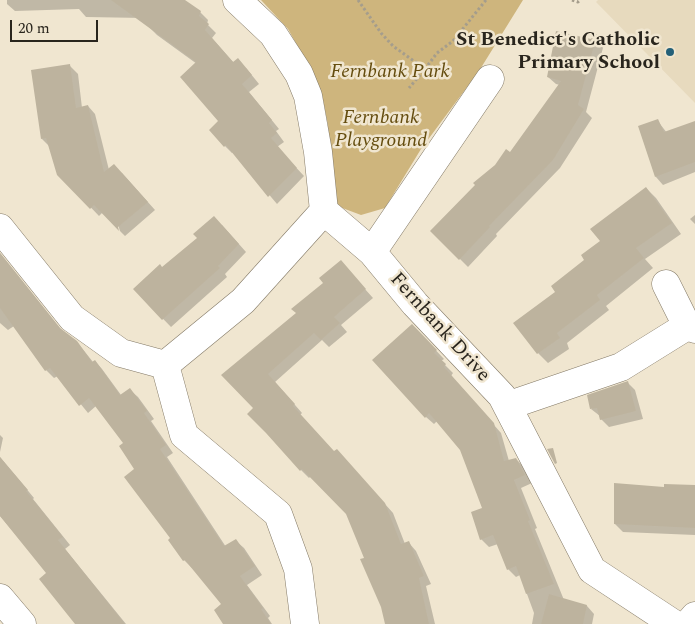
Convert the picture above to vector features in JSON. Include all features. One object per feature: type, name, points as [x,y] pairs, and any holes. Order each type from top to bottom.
[{"type":"street","points":[[165,365],[243,302],[324,211],[318,152],[308,96],[299,74],[273,34],[237,0]]},
{"type":"street","points":[[372,252],[490,79]]},
{"type":"street","name":"Fernbank Drive","points":[[324,211],[372,252],[415,304],[502,396],[592,570],[674,624]]},
{"type":"street","points":[[0,228],[72,318],[121,353],[165,365]]},
{"type":"street","points":[[507,406],[621,367],[691,328],[666,284]]},
{"type":"street","points":[[165,365],[184,435],[278,514],[298,568],[305,624]]},
{"type":"street","points":[[0,598],[22,624]]},
{"type":"street","points":[[688,624],[695,616]]},
{"type":"path","points":[[358,0],[381,33],[394,46],[425,69]]},
{"type":"path","points":[[409,88],[437,54],[453,41],[486,0]]},
{"type":"path","points":[[572,0],[578,2],[580,0]]},
{"type":"shaded area","name":"St Benedict's Catholic Primary School","points":[[598,0],[695,0],[695,103],[596,2]]},
{"type":"green space","name":"Fernbank Park","points":[[261,0],[523,0],[479,71],[421,149],[385,208],[361,215],[337,206],[330,185],[328,125],[322,95],[310,68],[288,29]]},
{"type":"building","points":[[111,0],[185,0],[201,11],[199,16],[209,24],[205,30],[233,62],[238,58],[252,75],[242,84],[272,120],[269,123],[277,133],[271,138],[297,168],[268,197],[226,145],[224,147],[209,130],[218,121],[180,77],[196,62]]},
{"type":"building","points":[[556,31],[591,39],[597,34],[578,105],[584,109],[553,160],[459,260],[430,231],[475,185],[473,183],[495,165],[506,149],[510,152],[561,81],[547,77]]},
{"type":"building","points":[[70,64],[76,108],[88,105],[104,172],[114,164],[148,202],[118,227],[119,231],[94,205],[90,209],[57,175],[46,138],[41,139],[31,70]]},
{"type":"building","points":[[658,119],[664,132],[695,121],[695,162],[655,177],[638,126]]},
{"type":"building","points":[[646,187],[672,223],[636,248],[644,258],[597,295],[600,300],[557,333],[560,338],[537,354],[513,323],[555,292],[551,286],[584,260],[581,255],[600,241],[590,229]]},
{"type":"building","points":[[214,216],[239,244],[218,266],[220,268],[162,320],[133,289],[160,264],[162,267],[197,238],[193,234]]},
{"type":"building","points":[[0,253],[60,328],[77,341],[92,362],[95,360],[120,395],[130,388],[147,411],[144,413],[166,445],[160,449],[224,546],[236,539],[255,566],[240,576],[263,608],[261,609],[271,624],[223,624],[214,610],[221,604],[185,560],[183,561],[168,540],[170,538],[124,477],[134,469],[119,446],[123,443],[89,398],[79,406],[50,368],[45,371],[0,308]]},
{"type":"building","points":[[341,260],[366,289],[334,317],[340,323],[321,340],[314,333],[268,374],[295,404],[293,406],[334,451],[337,449],[385,503],[401,544],[409,541],[424,576],[419,578],[429,624],[385,624],[381,607],[360,559],[364,558],[346,514],[302,469],[300,471],[247,414],[253,408],[221,375],[296,313],[291,309],[323,283],[319,278]]},
{"type":"building","points":[[412,324],[437,350],[434,353],[446,364],[444,367],[494,423],[504,461],[516,458],[525,475],[514,480],[530,520],[528,521],[554,584],[526,594],[516,566],[507,570],[493,535],[480,540],[471,512],[482,508],[460,450],[429,413],[425,418],[372,360]]},
{"type":"building","points":[[628,381],[636,411],[600,420],[597,408],[590,409],[587,395]]},
{"type":"building","points":[[553,448],[557,463],[555,464],[547,449]]},
{"type":"building","points":[[0,457],[28,490],[26,491],[63,537],[58,540],[125,624],[75,624],[39,579],[46,573],[0,516]]},
{"type":"building","points":[[614,483],[664,487],[664,484],[695,485],[695,528],[614,524]]},
{"type":"building","points":[[549,594],[587,605],[583,624],[541,624]]},
{"type":"place","name":"St Benedict's Catholic Primary School","points":[[670,52]]},
{"type":"park label","name":"Fernbank Playground","points":[[381,130]]}]
